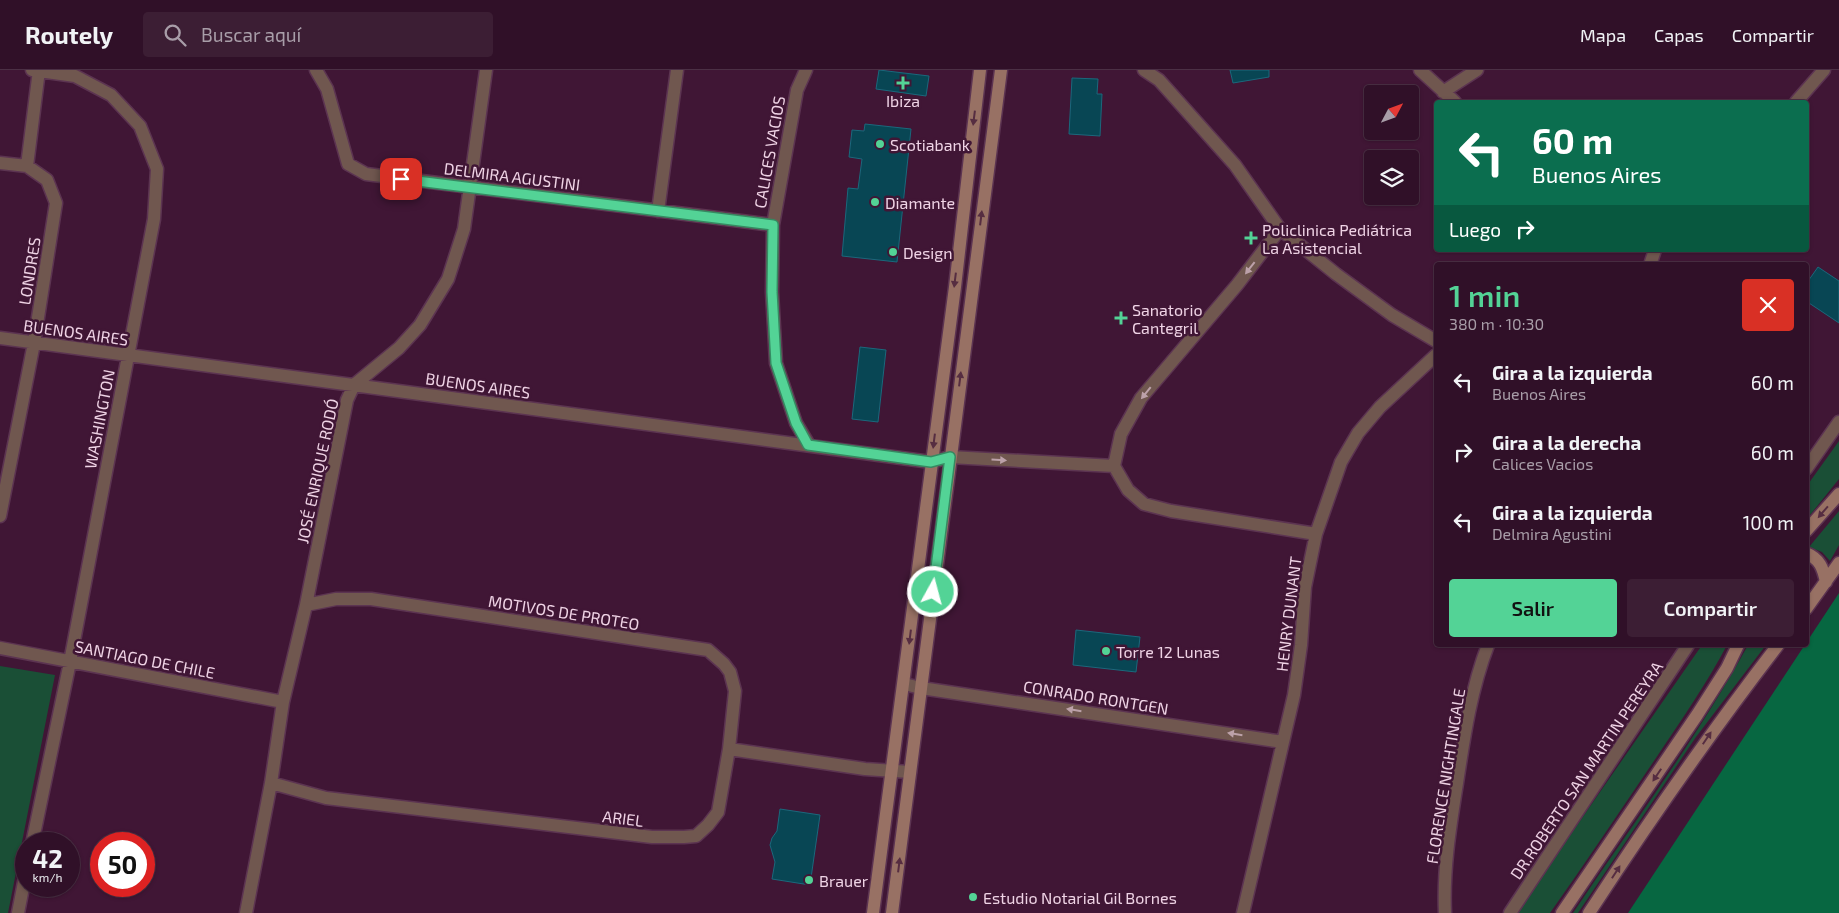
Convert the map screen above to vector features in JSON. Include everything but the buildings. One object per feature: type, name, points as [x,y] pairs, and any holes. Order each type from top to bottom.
[{"type":"main road","points":[[873,913],[955,287],[980,70]]},
{"type":"main road","points":[[892,913],[1001,70]]},
{"type":"main road","points":[[1809,528],[1839,494]]},
{"type":"main road","points":[[1809,555],[1819,561],[1826,582]]},
{"type":"main road","points":[[1811,597],[1826,582],[1839,563]]},
{"type":"main road","points":[[1562,913],[1697,715],[1727,668],[1737,647]]},
{"type":"main road","points":[[1589,913],[1712,732],[1776,647]]},
{"type":"street","points":[[0,163],[27,166],[37,70]]},
{"type":"street","name":"WASHINGTON","points":[[35,832],[70,662],[154,219],[157,169],[140,126],[111,95],[75,76],[37,70]]},
{"type":"street","name":"DELMIRA AGUSTINI","points":[[316,70],[327,89],[348,164],[366,174],[773,225]]},
{"type":"street","name":"JOSÉ ENRIQUE RODÓ","points":[[246,913],[271,783],[283,702],[306,605],[347,400],[354,385],[399,348],[415,331],[448,279],[464,229],[486,70]]},
{"type":"street","points":[[658,211],[677,70]]},
{"type":"street","name":"CALICES VACIOS","points":[[806,70],[797,90],[773,225],[772,292],[776,363],[796,423],[808,445]]},
{"type":"street","points":[[1144,70],[1158,80],[1235,166],[1280,229],[1392,315],[1434,340]]},
{"type":"street","points":[[1420,70],[1453,100]]},
{"type":"street","points":[[1443,92],[1477,70]]},
{"type":"street","points":[[1798,100],[1824,70]]},
{"type":"street","name":"LONDRES","points":[[0,516],[34,343],[56,203],[47,180],[27,166]]},
{"type":"street","points":[[1280,229],[1237,285],[1141,398],[1121,434],[1114,466],[1128,490],[1144,504],[1170,511],[1316,534]]},
{"type":"street","name":"BUENOS AIRES","points":[[0,338],[931,462],[950,457],[1114,466]]},
{"type":"street","name":"HENRY DUNANT","points":[[1243,913],[1294,696],[1301,645],[1305,587],[1316,534],[1341,462],[1358,433],[1380,407],[1434,357]]},
{"type":"street","points":[[1809,465],[1839,422]]},
{"type":"street","name":"MOTIVOS DE PROTEO","points":[[306,605],[336,600],[371,598],[708,650],[730,672],[735,691],[729,749]]},
{"type":"street","name":"FLORENCE NIGHTINGALE","points":[[1445,913],[1444,890],[1447,846],[1463,746],[1480,665],[1487,647]]},
{"type":"street","name":"DR.ROBERTO SAN MARTIN PEREYRA","points":[[1510,913],[1687,647]]},
{"type":"street","name":"SANTIAGO DE CHILE","points":[[0,648],[283,702]]},
{"type":"street","name":"CONRADO RONTGEN","points":[[904,684],[1283,742]]},
{"type":"street","points":[[729,749],[891,772],[910,772]]},
{"type":"street","name":"ARIEL","points":[[271,783],[326,798],[652,837],[684,838],[696,836],[718,812],[729,749]]},
{"type":"street","points":[[18,913],[21,897]]},
{"type":"green space","points":[[1839,441],[1839,479],[1809,516],[1809,483]]},
{"type":"green space","points":[[1839,511],[1839,545],[1830,561],[1822,552],[1809,547]]},
{"type":"green space","points":[[1839,593],[1839,913],[1628,913],[1803,647],[1809,647],[1809,638]]},
{"type":"green space","points":[[1701,647],[1726,647],[1685,714],[1550,913],[1516,913]]},
{"type":"green space","points":[[1747,647],[1764,647],[1696,737],[1578,913],[1573,913],[1664,781]]},
{"type":"green space","points":[[0,666],[55,675],[24,832],[15,832],[15,878],[8,913],[0,913]]},
{"type":"place","name":"Ibiza","points":[[903,83]]},
{"type":"place","name":"Scotiabank","points":[[880,144]]},
{"type":"place","name":"Diamante","points":[[875,202]]},
{"type":"place","name":"Policlinica Pediátrica La Asistencial","points":[[1251,238]]},
{"type":"place","name":"Design","points":[[893,252]]},
{"type":"place","name":"Sanatorio Cantegril","points":[[1121,318]]},
{"type":"place","name":"Torre 12 Lunas","points":[[1106,651]]},
{"type":"place","name":"Brauer","points":[[809,880]]},
{"type":"place","name":"Estudio Notarial Gil Bornes","points":[[973,897]]},
{"type":"route","points":[[401,179],[773,225],[772,292],[776,363],[796,423],[808,445],[931,462],[950,457],[933,592]]}]
